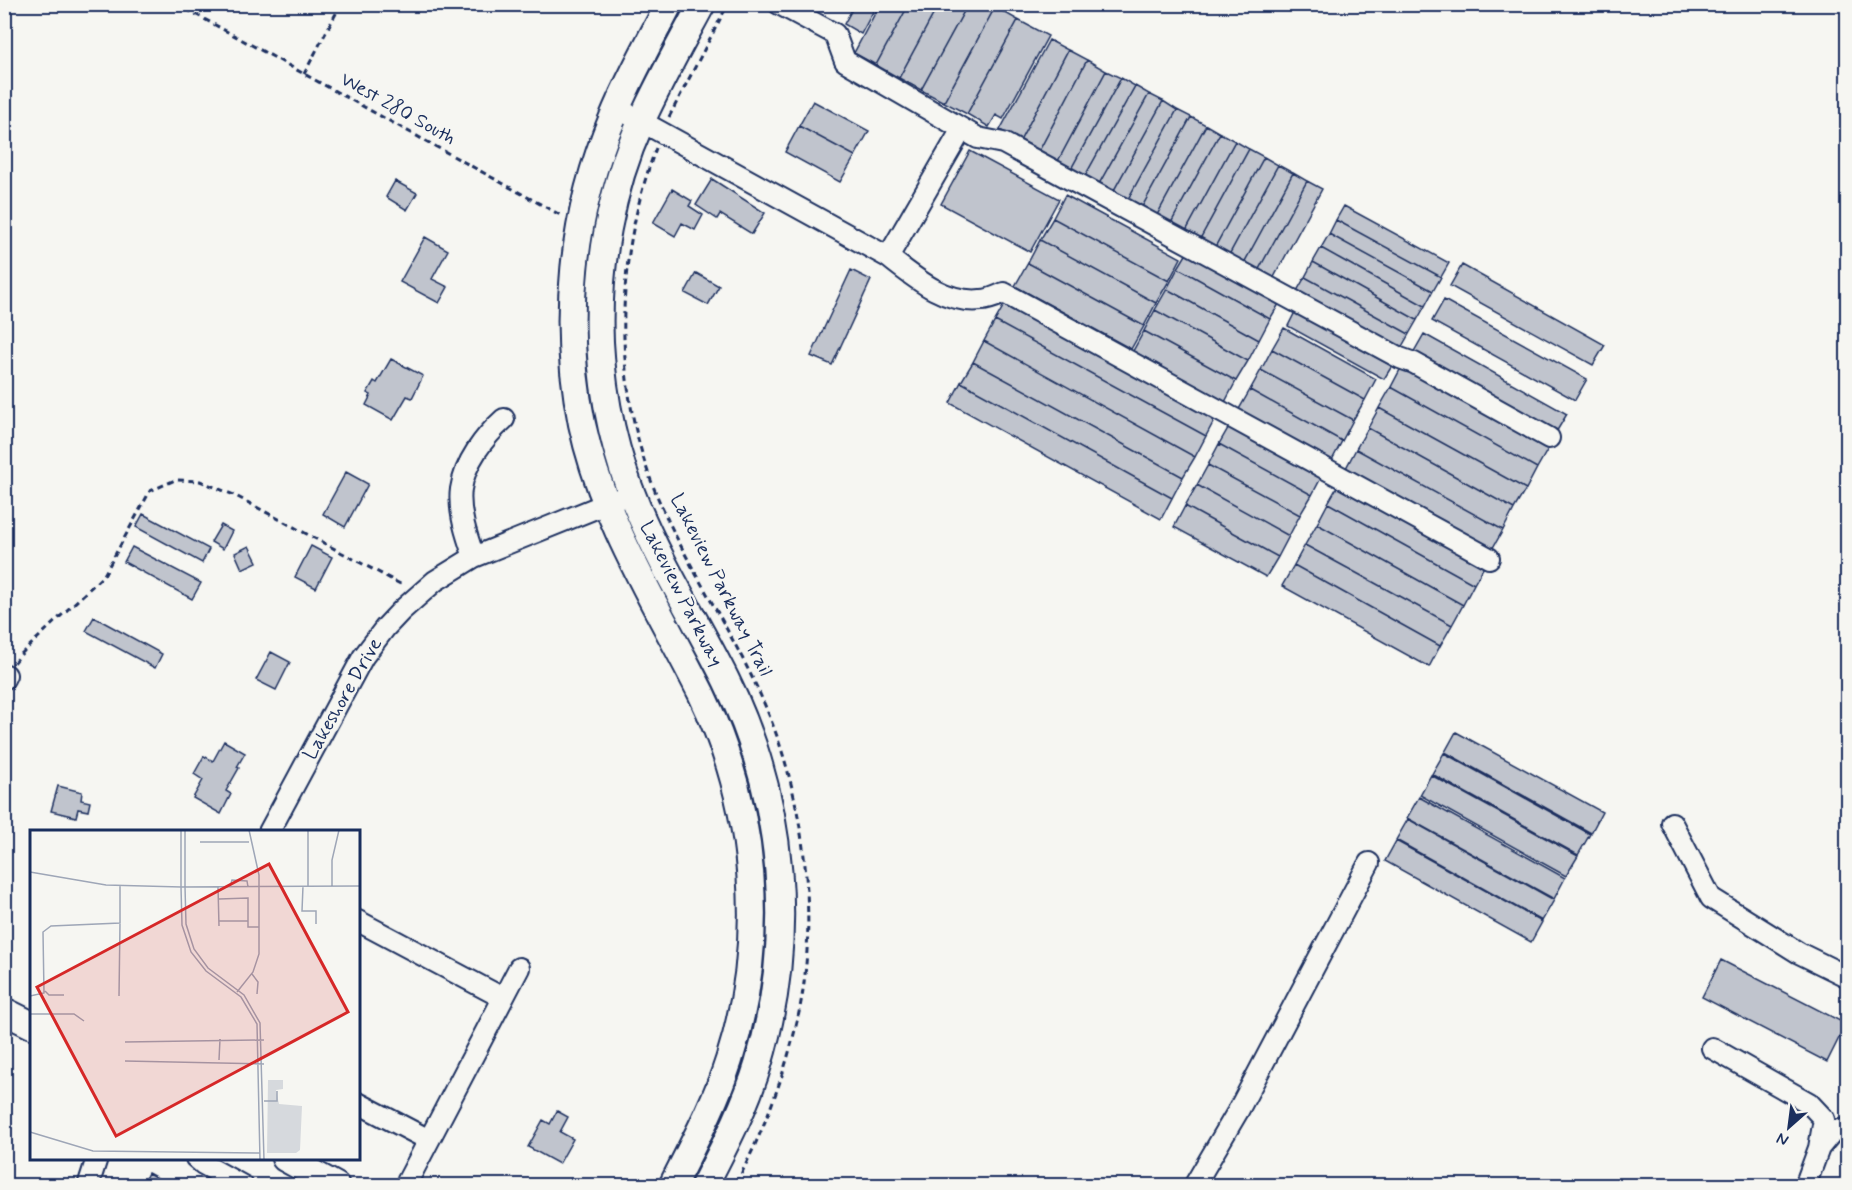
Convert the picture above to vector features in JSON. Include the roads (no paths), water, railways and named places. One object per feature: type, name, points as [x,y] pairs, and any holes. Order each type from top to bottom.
[{"type":"main road","name":"Lakeview Parkway","points":[[669,4],[617,108],[593,170],[574,264],[571,311],[574,368],[584,433],[606,504],[622,543],[716,727],[739,798],[748,853],[751,937],[747,982],[739,1026],[730,1059],[711,1108],[672,1185]]},
{"type":"main road","name":"Lakeview Parkway","points":[[702,4],[652,127],[630,148],[614,202],[603,258],[600,313],[606,397],[618,451],[647,530],[727,683],[748,732],[765,786],[779,871],[779,956],[765,1040],[748,1094],[704,1185]]},
{"type":"main road","points":[[4,1011],[30,1024]]},
{"type":"main road","points":[[288,1160],[324,1182]]},
{"type":"street","points":[[779,4],[835,34],[845,61],[962,129],[978,138],[1002,143],[1400,358],[1414,363],[1549,438]]},
{"type":"street","points":[[617,108],[888,257],[917,280],[955,300],[982,300],[1005,293],[1489,558]]},
{"type":"street","points":[[888,257],[962,129]]},
{"type":"street","points":[[474,557],[461,506],[461,489],[478,448],[489,433],[504,419]]},
{"type":"street","name":"Lakeshore Drive","points":[[275,829],[363,657],[385,628],[419,594],[454,568],[474,557],[632,494]]},
{"type":"street","points":[[1672,823],[1712,898],[1799,953],[1848,977]]},
{"type":"street","points":[[1194,1185],[1238,1111],[1369,863]]},
{"type":"street","points":[[360,922],[503,998]]},
{"type":"street","points":[[405,1185],[519,968]]},
{"type":"street","points":[[1712,1048],[1809,1103],[1824,1119],[1819,1149],[1804,1185]]},
{"type":"street","points":[[360,1104],[429,1140]]},
{"type":"street","points":[[1819,1149],[1833,1131],[1848,1129]]},
{"type":"street","points":[[88,1185],[97,1160]]},
{"type":"street","points":[[199,1160],[243,1185]]}]
